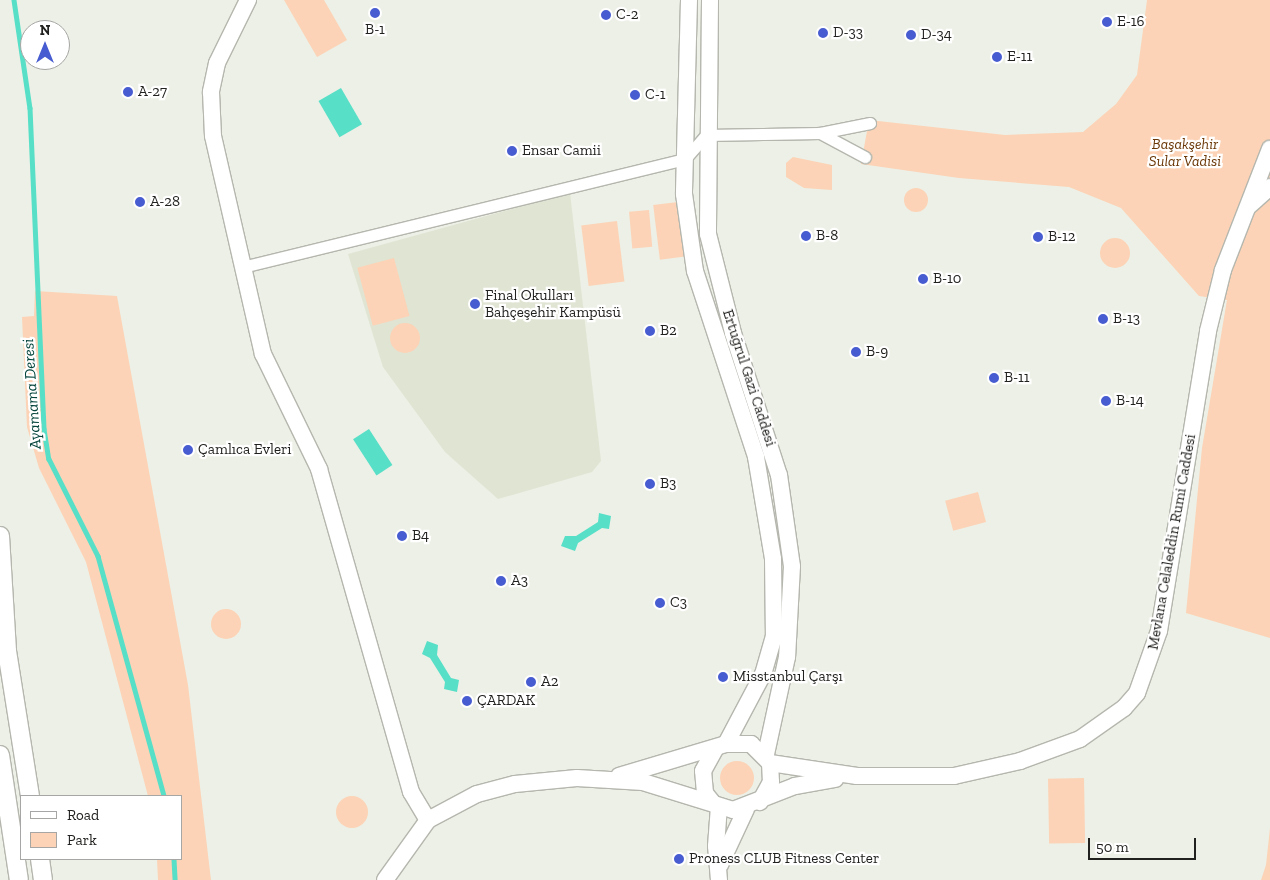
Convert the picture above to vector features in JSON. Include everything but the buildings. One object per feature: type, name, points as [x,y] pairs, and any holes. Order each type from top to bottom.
[{"type":"main road","points":[[0,536],[8,651],[30,795]]},
{"type":"main road","points":[[0,755],[19,880]]},
{"type":"main road","points":[[40,860],[43,880]]},
{"type":"street","points":[[248,0],[217,63],[211,92],[213,136],[263,354],[324,485],[411,792],[428,820]]},
{"type":"street","name":"Ertuğrul Gazi Caddesi","points":[[689,0],[684,194],[695,271],[760,472],[773,560],[774,636],[762,674],[721,746]]},
{"type":"street","name":"Ertuğrul Gazi Caddesi","points":[[710,0],[706,135],[708,234],[715,271],[780,475],[789,533],[792,618],[768,758]]},
{"type":"street","points":[[242,267],[685,159],[706,135],[820,133],[870,123]]},
{"type":"street","points":[[820,133],[865,157]]},
{"type":"street","name":"Mevlana Celaleddin Rumi Caddesi","points":[[753,805],[796,786],[857,776],[954,776],[1020,761],[1080,739],[1124,708],[1137,693],[1159,631],[1208,331],[1243,212],[1270,149]]},
{"type":"street","points":[[1243,212],[1270,187]]},
{"type":"street","points":[[609,779],[721,746],[751,744],[768,758],[771,782],[753,805],[720,872]]},
{"type":"street","points":[[720,872],[716,846],[716,804],[705,793],[703,771],[721,746]]},
{"type":"street","name":"Mevlana Celaleddin Rumi Caddesi","points":[[768,758],[857,776]]},
{"type":"street","points":[[385,880],[428,820],[476,794],[515,784],[609,779],[643,782],[716,804],[753,805]]},
{"type":"shaded area","name":"Final Okulları Bahçeşehir Kampüsü","points":[[570,193],[601,461],[592,472],[498,499],[445,452],[383,367],[348,254]]},
{"type":"green space","points":[[284,0],[324,0],[347,40],[317,57]]},
{"type":"green space","name":"Başakşehir Sular Vadisi","points":[[1147,0],[1270,0],[1270,638],[1186,613],[1202,448],[1227,300],[1199,296],[1121,208],[1069,187],[959,178],[861,164],[869,120],[1005,135],[1083,132],[1116,104],[1137,75]]},
{"type":"green space","points":[[793,157],[832,165],[832,190],[804,188],[786,177],[786,163]]},
{"type":"green space","points":[[916,188],[921,189],[927,195],[927,205],[921,211],[916,212],[911,211],[905,205],[904,200],[905,195],[911,189]]},
{"type":"green space","points":[[678,202],[685,257],[660,260],[653,205]]},
{"type":"green space","points":[[649,210],[652,247],[632,249],[629,212]]},
{"type":"green space","points":[[617,221],[624,282],[589,286],[581,225]]},
{"type":"green space","points":[[1115,238],[1126,242],[1130,253],[1126,264],[1115,268],[1104,264],[1100,253],[1104,242]]},
{"type":"green space","points":[[394,258],[410,316],[373,326],[357,268]]},
{"type":"green space","points":[[35,291],[117,296],[188,685],[211,880],[158,880],[157,860],[182,860],[182,795],[148,795],[86,562],[39,468],[27,427],[22,317],[34,316]]},
{"type":"green space","points":[[405,323],[416,327],[420,338],[416,349],[405,353],[394,349],[390,338],[394,327]]},
{"type":"green space","points":[[978,492],[986,522],[953,531],[945,501]]},
{"type":"green space","points":[[226,609],[237,613],[241,624],[237,635],[226,639],[215,635],[211,624],[215,613]]},
{"type":"green space","points":[[737,761],[744,762],[749,766],[753,771],[753,785],[749,790],[744,794],[737,795],[730,794],[725,790],[721,785],[720,778],[721,771],[725,766],[730,762]]},
{"type":"green space","points":[[1084,778],[1085,843],[1049,844],[1048,779]]},
{"type":"green space","points":[[352,796],[364,800],[368,812],[364,824],[352,828],[340,824],[336,812],[340,800]]},
{"type":"green space","points":[[1270,828],[1270,880],[1261,880],[1266,865]]},
{"type":"water","points":[[341,88],[362,124],[339,137],[318,101]]},
{"type":"water","points":[[369,429],[392,465],[376,475],[353,439]]},
{"type":"water","points":[[599,513],[611,516],[609,529],[602,528],[578,543],[575,551],[561,546],[565,536],[576,536],[598,522]]},
{"type":"water","points":[[427,641],[438,645],[437,655],[451,678],[459,680],[457,692],[444,689],[445,682],[430,658],[422,654]]},
{"type":"waterway","name":"Ayamama Deresi","points":[[14,0],[30,108],[44,429],[49,459],[98,556],[164,795]]},
{"type":"waterway","name":"Ayamama Deresi","points":[[174,860],[175,880]]},
{"type":"place","name":"B-1","points":[[375,13]]},
{"type":"place","name":"C-2","points":[[606,15]]},
{"type":"place","name":"E-16","points":[[1107,22]]},
{"type":"place","name":"D-33","points":[[823,33]]},
{"type":"place","name":"D-34","points":[[911,35]]},
{"type":"place","name":"E-11","points":[[997,57]]},
{"type":"place","name":"A-27","points":[[128,92]]},
{"type":"place","name":"C-1","points":[[635,95]]},
{"type":"place","name":"Ensar Camii","points":[[512,151]]},
{"type":"place","name":"A-28","points":[[140,202]]},
{"type":"place","name":"B-8","points":[[806,236]]},
{"type":"place","name":"B-12","points":[[1038,237]]},
{"type":"place","name":"B-10","points":[[923,279]]},
{"type":"place","name":"Final Okulları Bahçeşehir Kampüsü","points":[[475,304]]},
{"type":"place","name":"B-13","points":[[1103,319]]},
{"type":"place","name":"B2","points":[[650,331]]},
{"type":"place","name":"B-9","points":[[856,352]]},
{"type":"place","name":"B-11","points":[[994,378]]},
{"type":"place","name":"B-14","points":[[1106,401]]},
{"type":"place","name":"Çamlıca Evleri","points":[[188,450]]},
{"type":"place","name":"B3","points":[[650,484]]},
{"type":"place","name":"B4","points":[[402,536]]},
{"type":"place","name":"A3","points":[[501,581]]},
{"type":"place","name":"C3","points":[[660,603]]},
{"type":"place","name":"Misstanbul Çarşı","points":[[723,677]]},
{"type":"place","name":"A2","points":[[531,682]]},
{"type":"place","name":"ÇARDAK","points":[[467,701]]},
{"type":"place","name":"Proness CLUB Fitness Center","points":[[679,859]]}]
